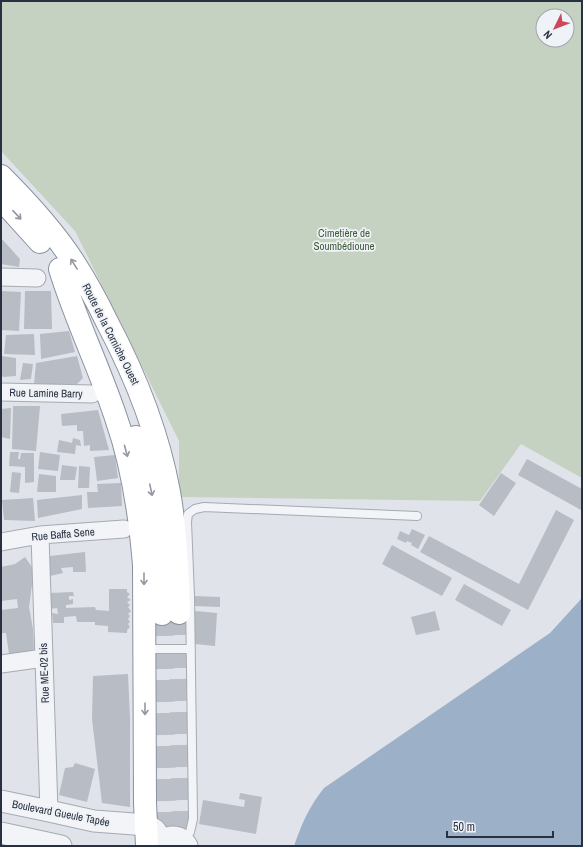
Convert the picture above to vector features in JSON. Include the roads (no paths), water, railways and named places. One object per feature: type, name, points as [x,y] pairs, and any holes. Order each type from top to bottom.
[{"type":"highway","name":"Route de la Corniche Ouest","points":[[1,176],[47,227],[73,261],[117,340],[137,386],[154,433],[168,490],[173,520],[171,613],[154,504],[147,472],[124,399],[113,372],[88,320],[60,269],[32,232],[1,199]]},
{"type":"highway","points":[[60,269],[70,301],[97,365],[118,422],[130,468],[141,526],[143,557],[145,803],[154,840]]},
{"type":"street","points":[[1,277],[37,278]]},
{"type":"street","name":"Rue Lamine Barry","points":[[1,392],[92,394]]},
{"type":"street","name":"Rue Baffa Sene","points":[[1,542],[40,535],[124,529]]},
{"type":"street","name":"Rue ME-02 bis","points":[[40,535],[49,810]]},
{"type":"street","points":[[1,664],[44,658]]},
{"type":"street","name":"Boulevard Gueule Tapée","points":[[1,801],[49,810],[94,821],[154,840],[177,837],[185,844]]},
{"type":"street","points":[[1,833],[61,846]]},
{"type":"lane","points":[[185,844],[193,819],[188,514],[195,509],[204,507],[417,516]]},
{"type":"lane","points":[[144,650],[191,649]]},
{"type":"water","points":[[582,598],[582,846],[294,846],[306,816],[324,788],[550,633]]},
{"type":"tunnel","points":[[179,613],[183,846]]},
{"type":"tunnel","points":[[162,614],[166,846]]},
{"type":"park label","name":"Cimetière de Soumbédioune","points":[[344,239]]}]
